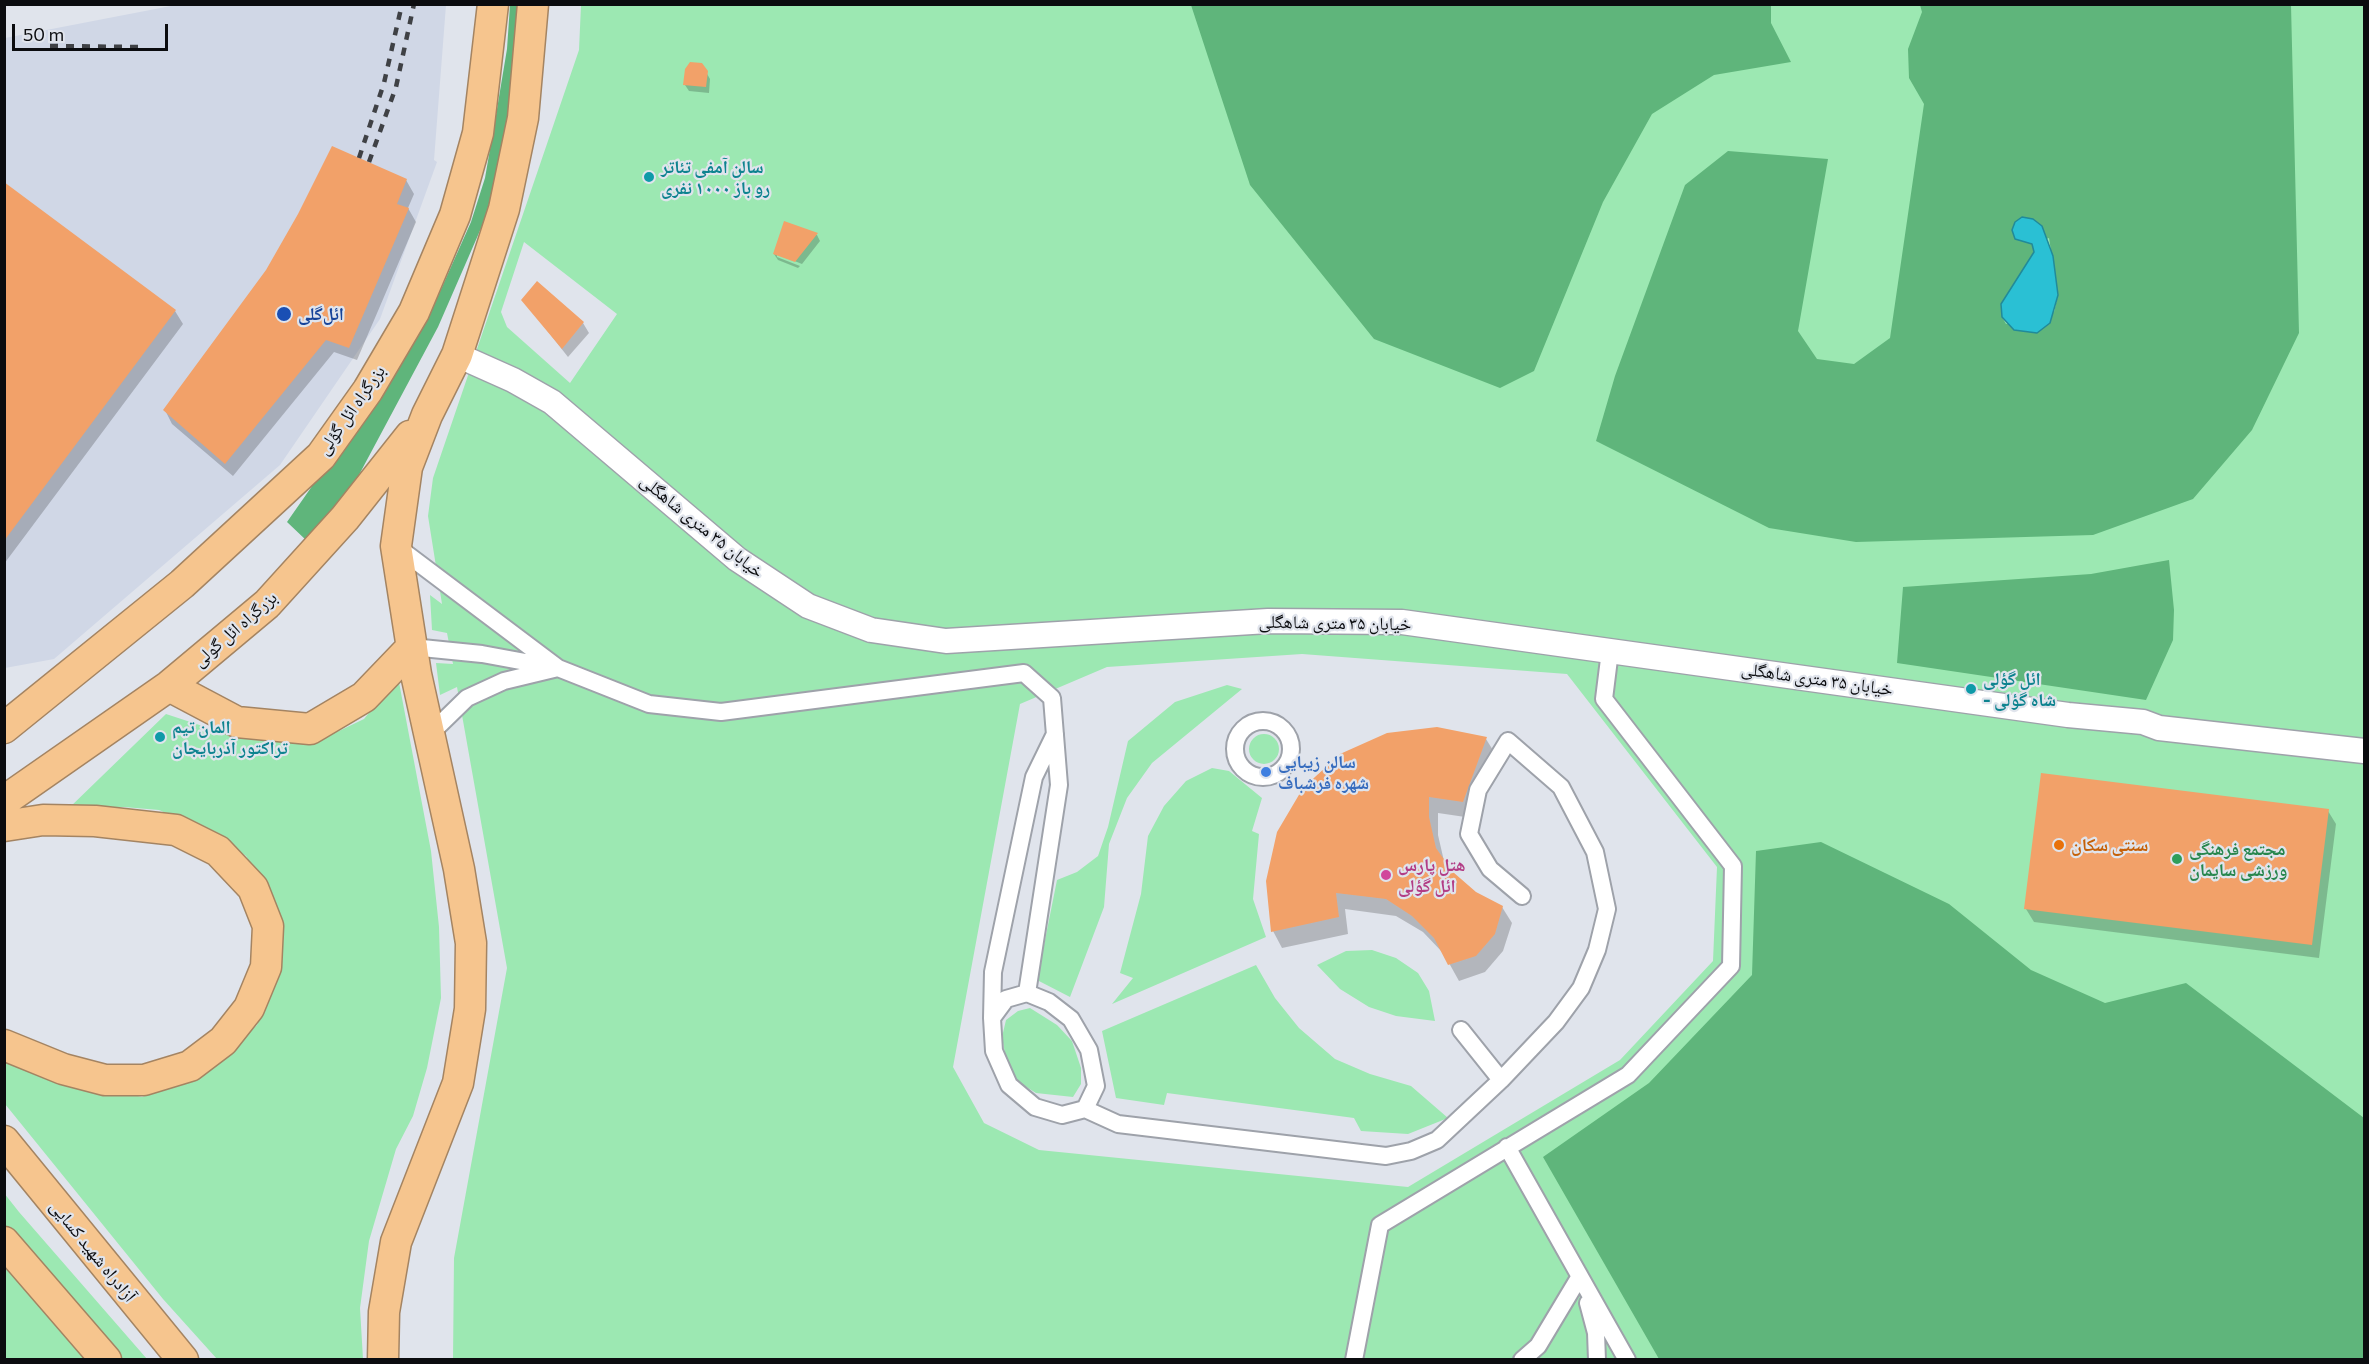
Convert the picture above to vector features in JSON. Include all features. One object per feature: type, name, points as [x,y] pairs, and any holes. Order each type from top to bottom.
[{"type":"highway","name":"بزرگراه ائل گؤلی","points":[[4,728],[182,584],[321,456],[368,390],[414,312],[455,215],[478,133],[493,4]]},
{"type":"highway","points":[[383,1359],[384,1312],[396,1242],[458,1083],[470,1009],[471,943],[459,870],[412,646],[396,546],[407,467],[427,415],[457,355],[504,209],[523,118],[533,4]]},
{"type":"highway","name":"بزرگراه ائل گولی","points":[[4,801],[169,686],[267,604],[345,518],[427,415]]},
{"type":"highway","points":[[169,686],[237,722],[310,729],[364,697],[412,646]]},
{"type":"highway","points":[[4,709],[48,694]]},
{"type":"highway","points":[[4,826],[43,820],[95,821],[176,830],[218,851],[253,888],[268,926],[266,968],[249,1008],[223,1041],[190,1066],[144,1080],[105,1080],[63,1069],[4,1045]]},
{"type":"highway","name":"آزادراه شهید کسایی","points":[[4,1140],[183,1359]]},
{"type":"highway","points":[[4,1242],[106,1359]]},
{"type":"highway","points":[[4,1274],[58,1306]]},
{"type":"street","name":"خیابان ۳۵ متری شاهگلی","points":[[457,355],[513,380],[552,402],[737,559],[800,600],[871,630],[946,641],[1268,621],[1402,621],[2068,715],[2142,722],[2159,728],[2364,751]]},
{"type":"street","points":[[396,546],[558,668]]},
{"type":"street","points":[[412,646],[482,654],[558,668],[649,704],[721,712],[1024,674],[1052,698],[1059,785],[1027,993]]},
{"type":"street","points":[[1354,1359],[1380,1225],[1628,1075],[1731,966],[1733,866],[1604,699],[1610,651]]},
{"type":"street","points":[[430,734],[467,698],[504,681],[558,668]]},
{"type":"street","points":[[1056,733],[1034,777],[993,972],[994,1052],[1009,1085],[1035,1107],[1062,1115],[1085,1109],[1118,1124],[1386,1156],[1411,1151],[1437,1140],[1501,1080],[1556,1022],[1581,988],[1597,950],[1607,909],[1595,852],[1561,787],[1508,741],[1478,790],[1469,834],[1490,869],[1522,896]]},
{"type":"street","points":[[992,1018],[1006,999],[1027,993],[1050,1002],[1071,1019],[1089,1050],[1096,1086],[1085,1109]]},
{"type":"street","points":[[1461,1030],[1501,1080]]},
{"type":"street","points":[[1508,1147],[1623,1354]]},
{"type":"street","points":[[1522,1359],[1538,1346],[1580,1276]]},
{"type":"street","points":[[1580,1276],[1596,1333],[1597,1359]]},
{"type":"shaded area","points":[[176,5],[446,5],[434,160],[437,162],[380,319],[280,465],[54,659],[5,668],[5,38]]},
{"type":"green space","points":[[510,5],[523,5],[511,111],[496,182],[482,226],[438,327],[345,501],[307,541],[287,522],[426,323],[471,222],[485,178],[507,49]]},
{"type":"green space","name":"ائل گؤلی - شاه گؤلی","points":[[581,5],[2364,5],[2364,1359],[453,1359],[454,1258],[507,968],[457,687],[440,695],[436,663],[453,664],[447,633],[432,630],[430,595],[442,604],[428,516],[433,478],[579,50]],"holes":[[[524,242],[617,314],[570,383],[507,327],[501,312]],[[1302,654],[1567,674],[1717,867],[1713,961],[1620,1060],[1408,1187],[1039,1150],[984,1123],[953,1067],[1020,704],[1107,667]]]},
{"type":"green space","points":[[1191,5],[1771,5],[1771,23],[1791,62],[1714,75],[1652,114],[1603,202],[1534,371],[1500,388],[1374,339],[1250,185]]},
{"type":"green space","points":[[1920,5],[2291,5],[2299,333],[2252,430],[2193,499],[2093,535],[1856,542],[1769,528],[1596,441],[1615,376],[1685,185],[1728,151],[1828,159],[1798,331],[1817,359],[1854,364],[1890,338],[1924,104],[1909,78],[1908,49],[1922,12]],"holes":[[[2049,238],[2058,295],[2054,312],[2006,324],[2002,317],[2001,304],[2034,252],[2032,244]]]},
{"type":"green space","points":[[2169,560],[2174,610],[2173,640],[2146,700],[1897,663],[1903,587],[2091,574]]},
{"type":"green space","points":[[398,677],[431,851],[439,927],[441,998],[427,1068],[413,1116],[396,1149],[369,1241],[360,1308],[363,1359],[217,1359],[163,1299],[5,1104],[4,1060],[61,1078],[142,1097],[208,1070],[257,1025],[280,968],[278,914],[246,856],[214,834],[159,810],[124,807],[68,809],[166,714],[233,736],[298,743],[339,731],[364,719]]},
{"type":"green space","points":[[1227,685],[1242,689],[1152,763],[1127,798],[1109,844],[1104,907],[1070,997],[1037,980],[1057,880],[1077,872],[1098,856],[1108,827],[1128,741],[1175,702]]},
{"type":"green space","points":[[1264,734],[1270,735],[1278,743],[1278,755],[1270,763],[1264,764],[1258,763],[1250,755],[1249,749],[1250,743],[1258,735]]},
{"type":"green space","points":[[1212,768],[1229,771],[1262,798],[1252,831],[1259,834],[1253,899],[1266,937],[1112,1004],[1133,978],[1120,973],[1141,894],[1148,836],[1164,806],[1186,781]]},
{"type":"green space","points":[[1821,842],[1949,904],[2031,970],[2105,1003],[2186,983],[2364,1118],[2364,1359],[1659,1359],[1543,1157],[1649,1083],[1752,975],[1756,851]]},
{"type":"green space","points":[[1372,950],[1396,958],[1418,973],[1429,991],[1435,1021],[1396,1016],[1369,1007],[1340,989],[1317,965],[1346,951]]},
{"type":"green space","points":[[1256,965],[1275,998],[1299,1028],[1335,1059],[1370,1074],[1411,1086],[1448,1118],[1408,1134],[1361,1131],[1354,1118],[1167,1093],[1164,1105],[1116,1098],[1102,1031]]},
{"type":"green space","points":[[1030,1008],[1057,1025],[1072,1041],[1081,1068],[1081,1084],[1073,1097],[1036,1093],[1017,1081],[1006,1059],[1002,1037],[1006,1020],[1018,1011]]},
{"type":"green space","points":[[4,1193],[19,1212],[147,1359],[5,1359]]},
{"type":"water","points":[[2022,217],[2033,219],[2042,226],[2053,256],[2058,295],[2050,323],[2037,333],[2014,330],[2002,317],[2001,304],[2034,252],[2032,244],[2015,239],[2012,230],[2015,222]]},
{"type":"building","points":[[690,62],[702,63],[708,71],[706,87],[683,85],[685,69]]},
{"type":"building","points":[[332,146],[407,179],[397,204],[409,208],[349,348],[326,340],[225,464],[163,410],[266,270],[298,214]]},
{"type":"building","points":[[4,182],[176,310],[4,541]]},
{"type":"building","points":[[784,221],[818,233],[795,262],[773,254]]},
{"type":"building","points":[[537,281],[584,322],[562,349],[521,300]]},
{"type":"building","points":[[1437,727],[1487,737],[1463,802],[1429,797],[1429,817],[1436,848],[1453,872],[1476,892],[1503,906],[1495,934],[1476,956],[1448,965],[1434,938],[1412,916],[1386,899],[1336,893],[1339,917],[1271,932],[1266,881],[1277,832],[1303,788],[1340,754],[1387,733]]},
{"type":"building","name":"مجتمع فرهنگی ورزشی سایمان","points":[[2041,773],[2329,809],[2312,945],[2024,909]]},
{"type":"railway","points":[[359,158],[384,83],[402,4]]},
{"type":"railway","points":[[369,162],[396,87],[414,4]]},
{"type":"railway","points":[[50,46],[138,47]]},
{"type":"place","name":"سالن آمفی تئاتر رو باز ۱۰۰۰ نفری","points":[[649,177]]},
{"type":"place","name":"ائل‌گلی","points":[[284,314]]},
{"type":"place","name":"ائل گؤلی - شاه گؤلی","points":[[1971,689]]},
{"type":"place","name":"المان تیم تراکتور آذربایجان","points":[[160,737]]},
{"type":"place","name":"سالن زیبایی شهره فرشباف","points":[[1266,772]]},
{"type":"place","name":"سنتی سکان","points":[[2059,845]]},
{"type":"place","name":"مجتمع فرهنگی ورزشی سایمان","points":[[2177,859]]},
{"type":"place","name":"هتل پارس ائل گؤلی","points":[[1386,875]]}]
